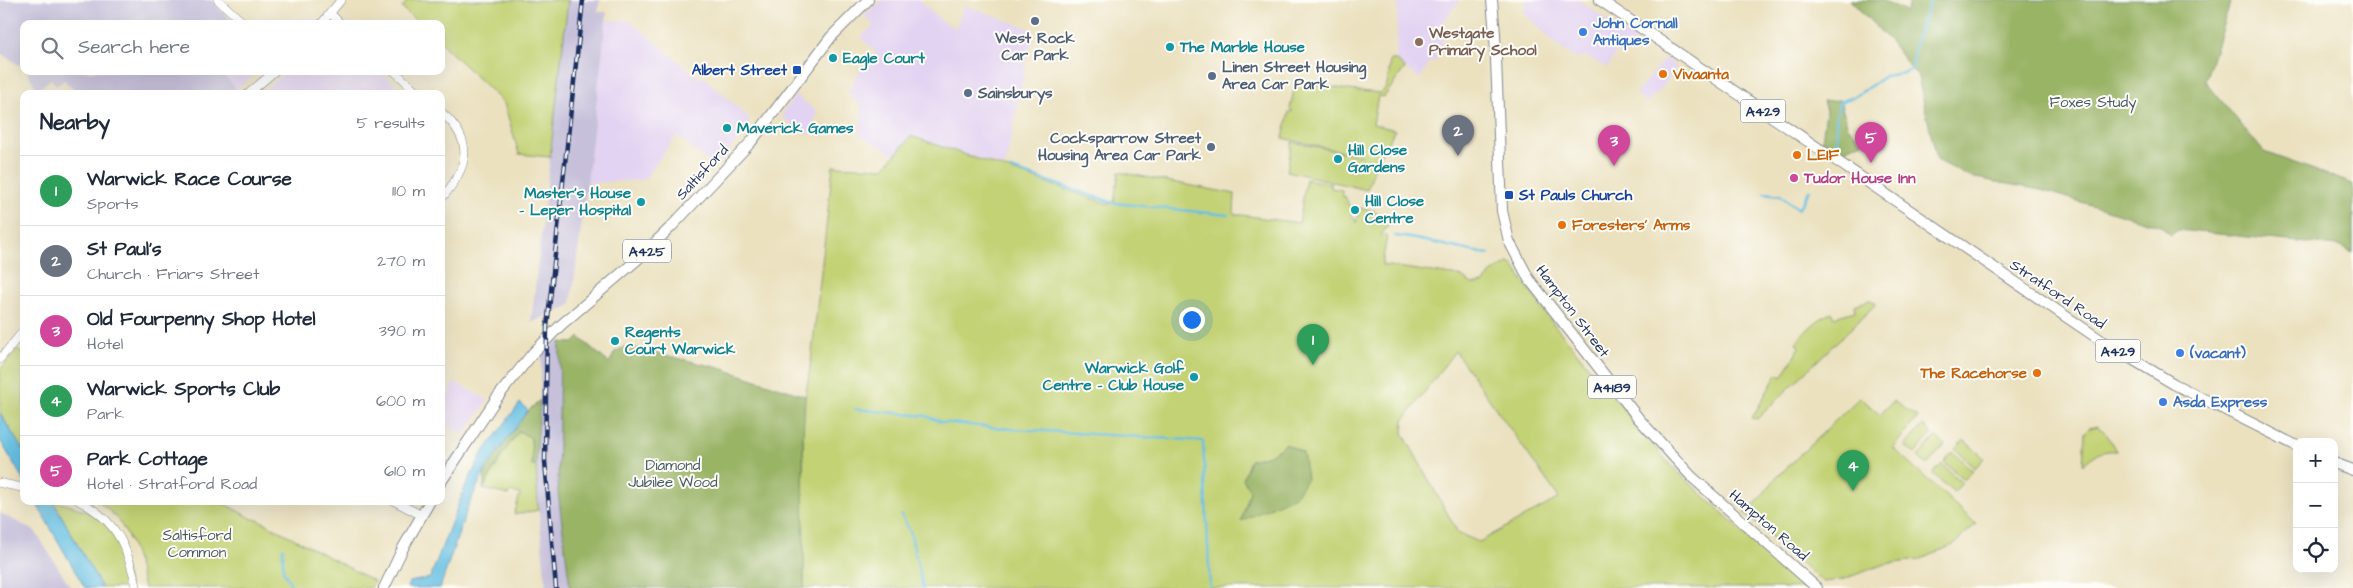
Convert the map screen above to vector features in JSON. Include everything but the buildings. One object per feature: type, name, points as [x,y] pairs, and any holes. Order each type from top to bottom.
[{"type":"main road","name":"Saltisford","points":[[445,476],[509,382],[533,353],[561,325],[638,259],[672,226],[751,142],[832,37],[868,0]]},
{"type":"main road","name":"Hampton Street","points":[[1492,0],[1501,196],[1509,241],[1529,279],[1596,367],[1639,419],[1700,484]]},
{"type":"main road","name":"Stratford Road","points":[[1600,0],[2039,300],[2124,355],[2187,391],[2293,444]]},
{"type":"main road","points":[[2338,464],[2353,470]]},
{"type":"main road","name":"Hampton Road","points":[[1700,484],[1817,588]]},
{"type":"main road","points":[[384,588],[400,554],[427,505]]},
{"type":"street","points":[[218,0],[240,20]]},
{"type":"street","points":[[325,20],[341,0]]},
{"type":"street","points":[[330,14],[337,20]]},
{"type":"street","points":[[253,90],[271,75]]},
{"type":"street","points":[[399,75],[415,90]]},
{"type":"street","points":[[445,116],[458,130],[464,151],[460,174],[445,194]]},
{"type":"street","points":[[0,359],[20,335]]},
{"type":"street","points":[[0,483],[20,487]]},
{"type":"street","points":[[86,505],[101,514],[116,530],[126,549],[137,588]]},
{"type":"street","points":[[402,505],[421,515]]},
{"type":"shaded area","points":[[0,0],[211,0],[230,20],[20,20],[20,66],[0,53]]},
{"type":"shaded area","points":[[568,0],[600,0],[598,12],[607,12],[571,305],[531,323]]},
{"type":"shaded area","points":[[883,0],[919,0],[943,22],[956,28],[964,5],[1034,30],[1005,167],[912,136],[895,155],[859,135],[862,108],[848,92],[860,70],[877,54],[861,37],[874,25],[864,15]]},
{"type":"shaded area","name":"Westgate Primary School","points":[[1398,0],[1460,0],[1442,24],[1447,28],[1435,62],[1430,61],[1420,79],[1396,62]]},
{"type":"shaded area","points":[[1524,0],[1578,0],[1635,39],[1629,50],[1621,46],[1607,68],[1584,55],[1577,59],[1560,48],[1522,11],[1528,5]]},
{"type":"shaded area","points":[[606,20],[630,21],[695,75],[706,79],[749,118],[749,127],[714,168],[677,135],[644,180],[587,183]]},
{"type":"shaded area","points":[[1665,58],[1677,67],[1662,88],[1646,103],[1636,93]]},
{"type":"shaded area","points":[[29,75],[224,75],[236,89],[74,90],[64,80],[57,86],[51,79],[37,90]]},
{"type":"shaded area","points":[[224,75],[255,75],[236,89]]},
{"type":"shaded area","points":[[282,75],[385,75],[400,90],[264,90]]},
{"type":"shaded area","points":[[796,95],[817,112],[812,131],[807,135],[782,117],[783,112]]},
{"type":"shaded area","points":[[555,342],[560,342],[558,491],[570,588],[546,588],[536,482],[542,355]]},
{"type":"shaded area","points":[[454,382],[488,400],[464,434],[447,426],[448,424],[445,422],[445,401]]},
{"type":"shaded area","points":[[0,513],[35,531],[71,588],[0,588]]},
{"type":"green space","points":[[408,0],[568,0],[550,157],[519,154],[504,103],[445,47],[445,20],[416,20],[402,8]]},
{"type":"green space","name":"Foxes Study","points":[[1850,0],[1882,0],[1906,11],[1911,0],[2231,0],[2205,81],[2264,152],[2353,184],[2353,253],[2338,246],[2178,230],[2171,235],[2160,226],[2041,190],[1970,177],[1937,160],[1918,77],[1889,40]]},
{"type":"green space","points":[[1390,60],[1396,60],[1405,68],[1384,97],[1378,96],[1373,124],[1395,130],[1377,161],[1367,190],[1287,171],[1292,142],[1362,156],[1283,138],[1289,112],[1293,111],[1290,109],[1296,80],[1348,90],[1381,93],[1388,82]]},
{"type":"green space","points":[[1840,100],[1847,125],[1862,142],[1848,148],[1840,156],[1822,141],[1826,111],[1823,101]]},
{"type":"green space","points":[[911,136],[1108,204],[1114,203],[1119,172],[1235,194],[1234,214],[1299,223],[1306,179],[1331,184],[1331,188],[1342,190],[1343,197],[1345,196],[1352,213],[1351,217],[1354,217],[1356,223],[1360,208],[1375,211],[1390,222],[1381,235],[1387,236],[1382,265],[1460,276],[1472,284],[1484,283],[1491,273],[1508,263],[1512,264],[1547,316],[1670,465],[1805,588],[804,588],[803,412],[811,361],[833,166],[884,168]],"holes":[[[1455,351],[1559,498],[1479,542],[1458,533],[1403,433],[1404,420]]]},
{"type":"green space","points":[[1870,300],[1875,302],[1875,305],[1757,419],[1752,418],[1777,374],[1782,377],[1800,347],[1796,343],[1816,322],[1832,312],[1834,317],[1855,311],[1854,305]]},
{"type":"green space","name":"Diamond Jubilee Wood","points":[[579,337],[609,363],[615,352],[626,346],[720,368],[805,396],[803,437],[804,588],[570,588],[558,491],[560,342],[573,343]]},
{"type":"green space","points":[[17,349],[20,352],[20,446],[0,413],[0,370]]},
{"type":"green space","points":[[1860,397],[1880,415],[1893,401],[1918,417],[1893,448],[1976,524],[1953,545],[1919,560],[1885,564],[1841,580],[1823,582],[1744,513],[1755,504],[1776,478]]},
{"type":"green space","points":[[540,400],[536,465],[532,465],[531,438],[519,431],[504,452],[483,489],[484,476],[489,461],[517,423]]},
{"type":"green space","points":[[1923,425],[1932,434],[1915,454],[1905,446]]},
{"type":"green space","points":[[2097,426],[2106,433],[2116,451],[2106,451],[2098,454],[2090,458],[2083,465],[2085,432],[2089,428]]},
{"type":"green space","points":[[519,431],[531,438],[532,464],[536,465],[538,510],[514,515],[520,494],[511,492],[508,495],[483,489],[504,452]]},
{"type":"green space","points":[[1936,436],[1945,445],[1927,465],[1918,457]]},
{"type":"green space","points":[[1964,440],[1984,458],[1975,468],[1955,449]]},
{"type":"green space","points":[[1286,444],[1303,453],[1307,478],[1295,496],[1241,521],[1250,491],[1243,479],[1250,460],[1270,455]]},
{"type":"green space","points":[[1953,452],[1973,471],[1964,480],[1944,462]]},
{"type":"green space","points":[[1942,464],[1962,483],[1954,492],[1933,474]]},
{"type":"green space","name":"Saltisford Common","points":[[55,505],[69,505],[88,512],[109,529],[121,553],[130,588],[102,588]]},
{"type":"green space","name":"Saltisford Common","points":[[102,505],[227,505],[253,519],[259,520],[374,581],[371,588],[144,588],[138,563],[129,539],[108,509]]},
{"type":"water","points":[[520,403],[528,410],[486,469],[468,506],[440,588],[407,588],[409,582],[430,578],[465,487],[482,454]]},
{"type":"water","points":[[0,413],[20,446],[20,474],[0,440]]},
{"type":"water","points":[[37,505],[55,505],[102,588],[85,588]]},
{"type":"waterway","points":[[1835,151],[1837,137],[1836,118],[1840,102],[1856,96],[1885,76],[1903,73],[1912,69],[1916,40],[1931,0]]},
{"type":"waterway","points":[[1011,169],[1114,203],[1228,215]]},
{"type":"waterway","points":[[1765,193],[1780,195],[1798,209],[1810,190]]},
{"type":"waterway","points":[[1395,236],[1489,254]]},
{"type":"waterway","points":[[855,409],[926,416],[941,422],[997,428],[1172,439]]},
{"type":"waterway","points":[[1175,439],[1203,441],[1210,588]]},
{"type":"waterway","points":[[901,515],[910,531],[923,588]]},
{"type":"waterway","points":[[283,548],[283,570],[293,588]]},
{"type":"railway","points":[[556,588],[545,461],[547,327],[583,0]]},
{"type":"place","name":"West Rock Car Park","points":[[1035,21]]},
{"type":"place","name":"John Cornall Antiques","points":[[1583,32]]},
{"type":"place","name":"Westgate Primary School","points":[[1419,42]]},
{"type":"place","name":"The Marble House","points":[[1170,47]]},
{"type":"place","name":"Eagle Court","points":[[833,58]]},
{"type":"place","name":"Albert Street","points":[[797,70]]},
{"type":"place","name":"Vivaanta","points":[[1663,74]]},
{"type":"place","name":"Linen Street Housing Area Car Park","points":[[1212,76]]},
{"type":"place","name":"Sainsburys","points":[[968,93]]},
{"type":"place","name":"Maverick Games","points":[[727,128]]},
{"type":"place","name":"Cocksparrow Street Housing Area Car Park","points":[[1211,147]]},
{"type":"place","name":"LEIF","points":[[1797,155]]},
{"type":"place","name":"St Paul's","points":[[1458,156]]},
{"type":"place","name":"Hill Close Gardens","points":[[1338,159]]},
{"type":"place","name":"Park Cottage","points":[[1871,163]]},
{"type":"place","name":"Old Fourpenny Shop Hotel","points":[[1614,166]]},
{"type":"place","name":"Tudor House Inn","points":[[1794,178]]},
{"type":"place","name":"St Pauls Church","points":[[1509,195]]},
{"type":"place","name":"Master's House - Leper Hospital","points":[[641,202]]},
{"type":"place","name":"Hill Close Centre","points":[[1355,210]]},
{"type":"place","name":"Foresters' Arms","points":[[1562,225]]},
{"type":"place","name":"Regents Court Warwick","points":[[615,341]]},
{"type":"place","name":"(vacant)","points":[[2180,353]]},
{"type":"place","name":"Warwick Race Course","points":[[1313,365]]},
{"type":"place","name":"The Racehorse","points":[[2037,373]]},
{"type":"place","name":"Warwick Golf Centre - Club House","points":[[1194,377]]},
{"type":"place","name":"Asda Express","points":[[2163,402]]},
{"type":"place","name":"Warwick Sports Club","points":[[1853,491]]}]
